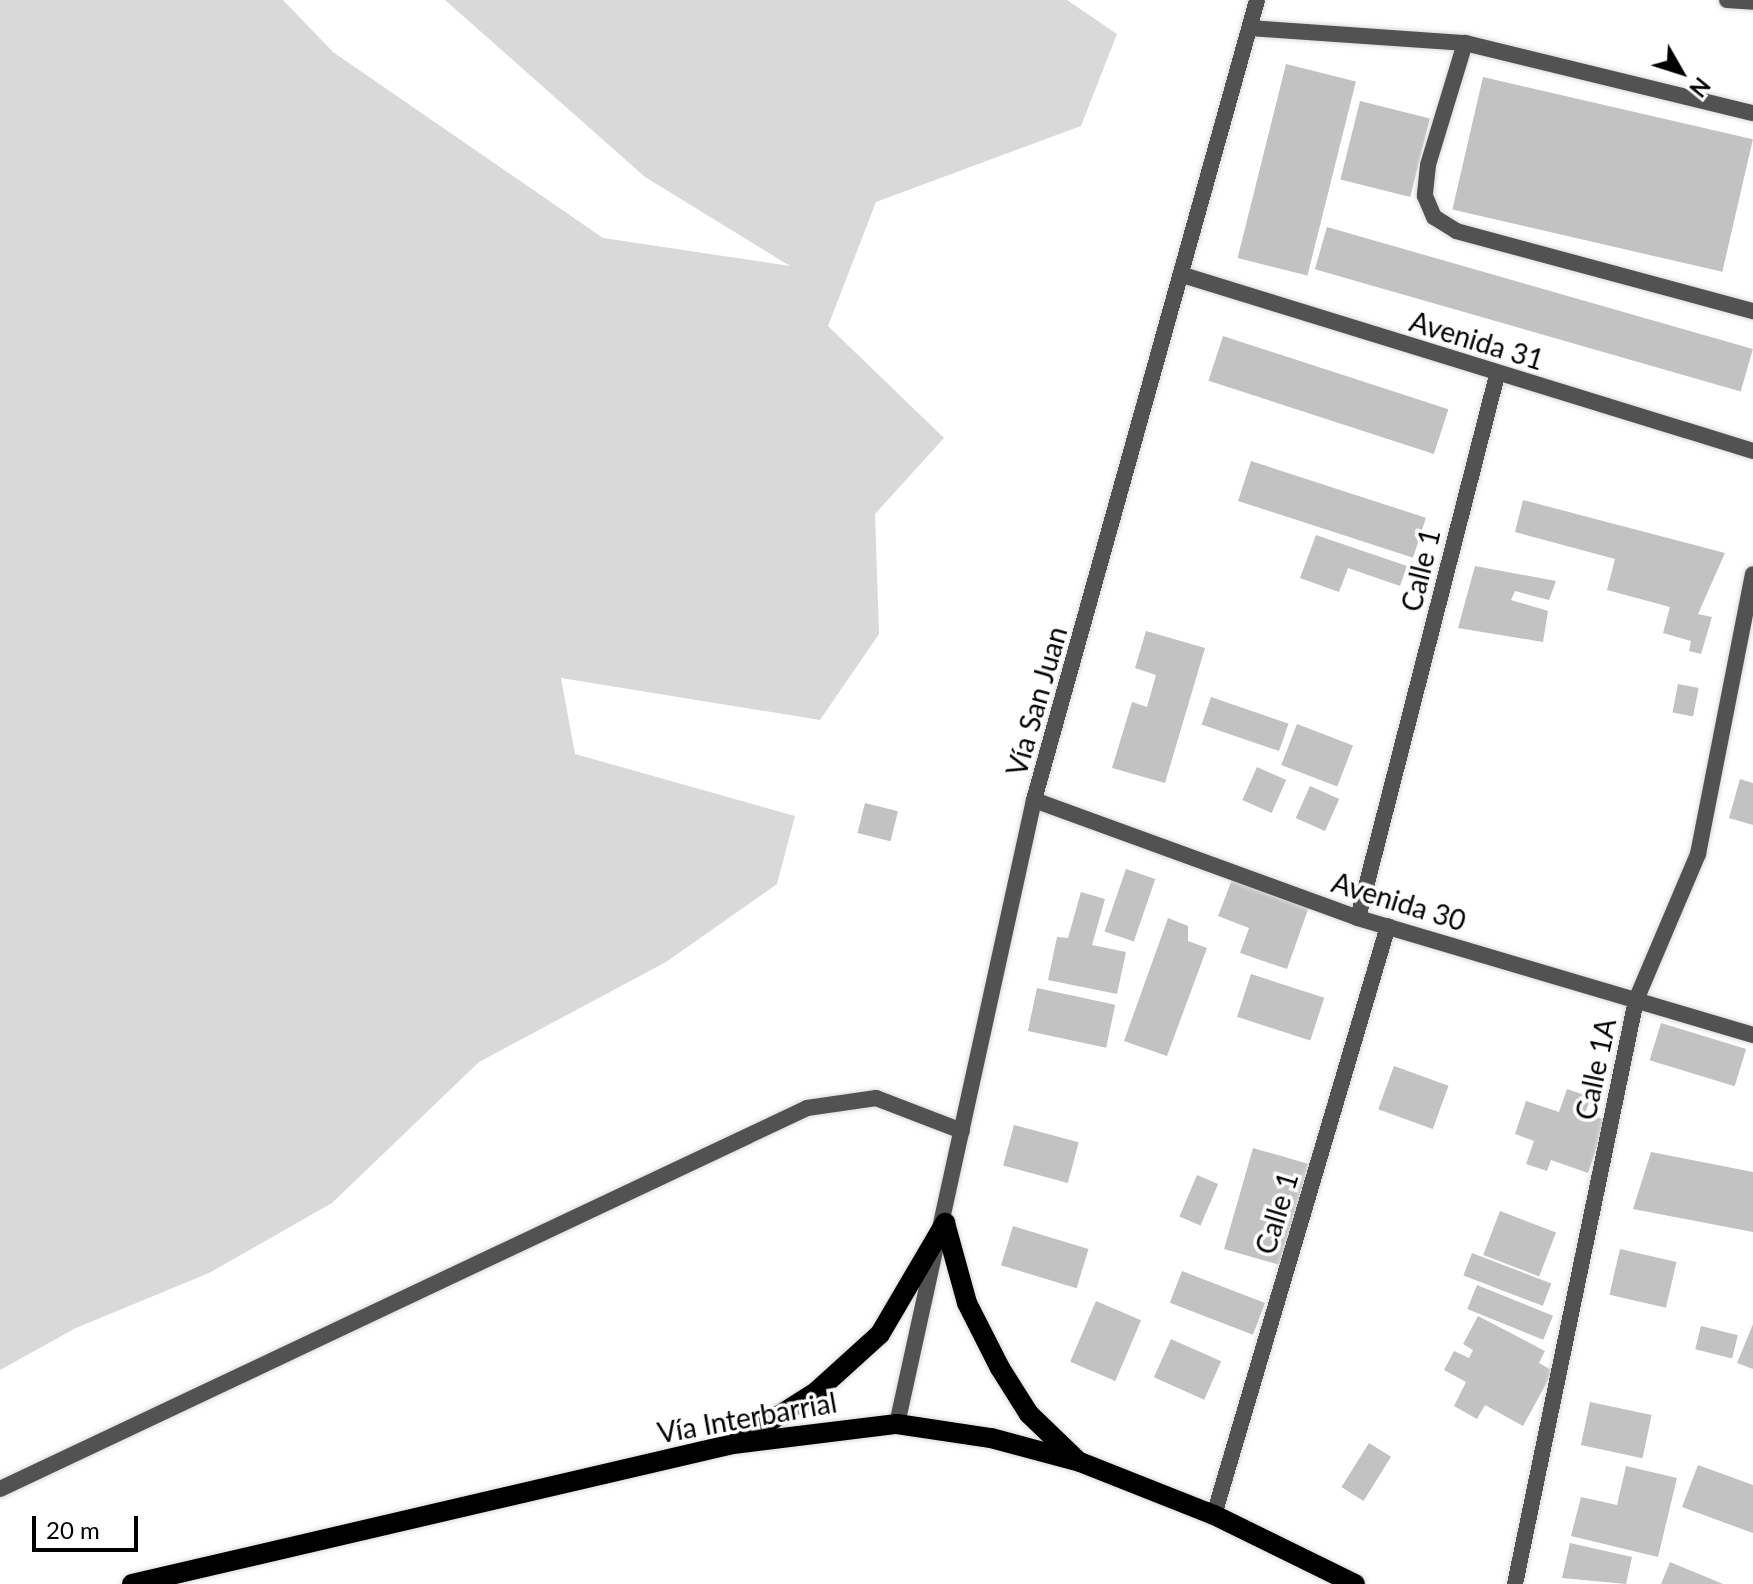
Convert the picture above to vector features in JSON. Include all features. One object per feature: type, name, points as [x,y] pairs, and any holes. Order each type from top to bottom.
[{"type":"main road","points":[[733,1444],[816,1392],[880,1334],[945,1223]]},
{"type":"main road","points":[[945,1223],[967,1303],[1000,1368],[1029,1414],[1080,1462]]},
{"type":"main road","name":"Vía Interbarrial","points":[[132,1584],[733,1444],[897,1424],[991,1438],[1080,1462],[1214,1515],[1355,1584]]},
{"type":"street","name":"Vía San Juan","points":[[897,1424],[945,1223],[1034,800],[1186,276],[1257,0]]},
{"type":"street","points":[[1727,0],[1753,2]]},
{"type":"street","points":[[1250,28],[1465,43],[1753,113]]},
{"type":"street","points":[[1465,43],[1428,165],[1425,196],[1434,217],[1456,231],[1753,311]]},
{"type":"street","name":"Avenida 31","points":[[1186,276],[1497,375],[1753,451]]},
{"type":"street","name":"Calle 1","points":[[1358,918],[1497,375]]},
{"type":"street","name":"Calle 1A","points":[[1515,1584],[1636,1000],[1698,854],[1753,574]]},
{"type":"street","name":"Avenida 30","points":[[1034,800],[1358,918],[1753,1035]]},
{"type":"street","name":"Calle 1","points":[[1214,1515],[1388,926]]},
{"type":"street","points":[[0,1489],[807,1108],[876,1098],[962,1131]]},
{"type":"shaded area","points":[[0,0],[283,0],[333,52],[603,238],[790,266],[645,177],[445,0],[1067,0],[1117,34],[1081,126],[876,202],[828,326],[944,438],[875,514],[879,634],[820,720],[561,678],[575,754],[795,816],[777,884],[666,962],[479,1062],[332,1203],[209,1273],[76,1328],[0,1370]]},
{"type":"building","points":[[1286,64],[1356,81],[1307,275],[1238,258]]},
{"type":"building","points":[[1483,77],[1753,139],[1722,272],[1452,210]]},
{"type":"building","points":[[1360,101],[1430,118],[1410,197],[1340,180]]},
{"type":"building","points":[[1327,227],[1753,349],[1741,391],[1315,269]]},
{"type":"building","points":[[1223,336],[1448,409],[1434,454],[1208,381]]},
{"type":"building","points":[[1251,461],[1426,518],[1413,558],[1238,501]]},
{"type":"building","points":[[1523,500],[1725,553],[1698,614],[1712,617],[1701,654],[1689,651],[1691,641],[1663,633],[1670,607],[1607,590],[1615,559],[1515,532]]},
{"type":"building","points":[[1316,535],[1407,566],[1400,586],[1348,568],[1339,592],[1300,578]]},
{"type":"building","points":[[1475,566],[1556,581],[1549,600],[1515,591],[1511,600],[1548,611],[1543,642],[1458,628]]},
{"type":"building","points":[[1146,631],[1205,648],[1165,783],[1112,768],[1132,702],[1147,707],[1156,675],[1135,668]]},
{"type":"building","points":[[1678,684],[1699,688],[1693,716],[1672,712]]},
{"type":"building","points":[[1211,697],[1289,724],[1279,751],[1202,724]]},
{"type":"building","points":[[1297,724],[1353,746],[1337,787],[1281,765]]},
{"type":"building","points":[[1257,767],[1286,780],[1272,813],[1242,800]]},
{"type":"building","points":[[1740,779],[1753,783],[1753,825],[1729,818]]},
{"type":"building","points":[[1310,786],[1339,799],[1325,831],[1296,818]]},
{"type":"building","points":[[865,803],[898,811],[890,841],[858,833]]},
{"type":"building","points":[[1126,869],[1155,879],[1134,941],[1105,931]]},
{"type":"building","points":[[1235,872],[1312,898],[1287,969],[1240,953],[1249,928],[1218,916]]},
{"type":"building","points":[[1081,892],[1105,899],[1092,945],[1126,952],[1117,994],[1048,980],[1057,937],[1068,938]]},
{"type":"building","points":[[1168,918],[1188,926],[1188,941],[1207,948],[1167,1056],[1124,1041]]},
{"type":"building","points":[[1251,974],[1324,998],[1310,1041],[1237,1017]]},
{"type":"building","points":[[1037,988],[1115,1005],[1106,1048],[1028,1031]]},
{"type":"building","points":[[1661,1023],[1746,1049],[1735,1086],[1650,1060]]},
{"type":"building","points":[[1394,1066],[1449,1086],[1433,1129],[1378,1109]]},
{"type":"building","points":[[1567,1089],[1591,1097],[1585,1113],[1606,1120],[1588,1173],[1551,1160],[1547,1171],[1526,1164],[1534,1141],[1515,1134],[1526,1101],[1559,1112]]},
{"type":"building","points":[[1014,1125],[1079,1142],[1068,1183],[1003,1166]]},
{"type":"building","points":[[1253,1148],[1309,1164],[1280,1265],[1224,1249]]},
{"type":"building","points":[[1651,1152],[1753,1172],[1753,1232],[1633,1209]]},
{"type":"building","points":[[1197,1175],[1218,1184],[1201,1225],[1179,1216]]},
{"type":"building","points":[[1500,1211],[1556,1233],[1539,1276],[1483,1255]]},
{"type":"building","points":[[1013,1226],[1089,1249],[1077,1288],[1001,1265]]},
{"type":"building","points":[[1620,1249],[1677,1262],[1666,1308],[1609,1295]]},
{"type":"building","points":[[1472,1253],[1551,1283],[1543,1306],[1463,1275]]},
{"type":"building","points":[[1182,1271],[1265,1303],[1253,1335],[1170,1303]]},
{"type":"building","points":[[1477,1285],[1553,1316],[1543,1340],[1467,1309]]},
{"type":"building","points":[[1096,1301],[1141,1320],[1115,1381],[1070,1362]]},
{"type":"building","points":[[1478,1316],[1545,1351],[1539,1363],[1553,1371],[1523,1426],[1485,1405],[1477,1419],[1454,1406],[1466,1382],[1444,1370],[1454,1351],[1469,1358],[1473,1350],[1463,1344]]},
{"type":"building","points":[[1753,1324],[1753,1369],[1737,1363]]},
{"type":"building","points":[[1701,1326],[1738,1335],[1732,1358],[1695,1349]]},
{"type":"building","points":[[1171,1339],[1221,1361],[1204,1400],[1154,1377]]},
{"type":"building","points":[[1590,1402],[1652,1415],[1642,1458],[1581,1445]]},
{"type":"building","points":[[1369,1443],[1391,1457],[1363,1501],[1341,1487]]},
{"type":"building","points":[[1698,1465],[1753,1485],[1753,1533],[1682,1507]]},
{"type":"building","points":[[1626,1466],[1677,1478],[1658,1557],[1571,1536],[1581,1497],[1617,1505]]},
{"type":"building","points":[[1570,1543],[1632,1557],[1626,1584],[1562,1578]]},
{"type":"building","points":[[1670,1562],[1723,1584],[1661,1584]]}]
